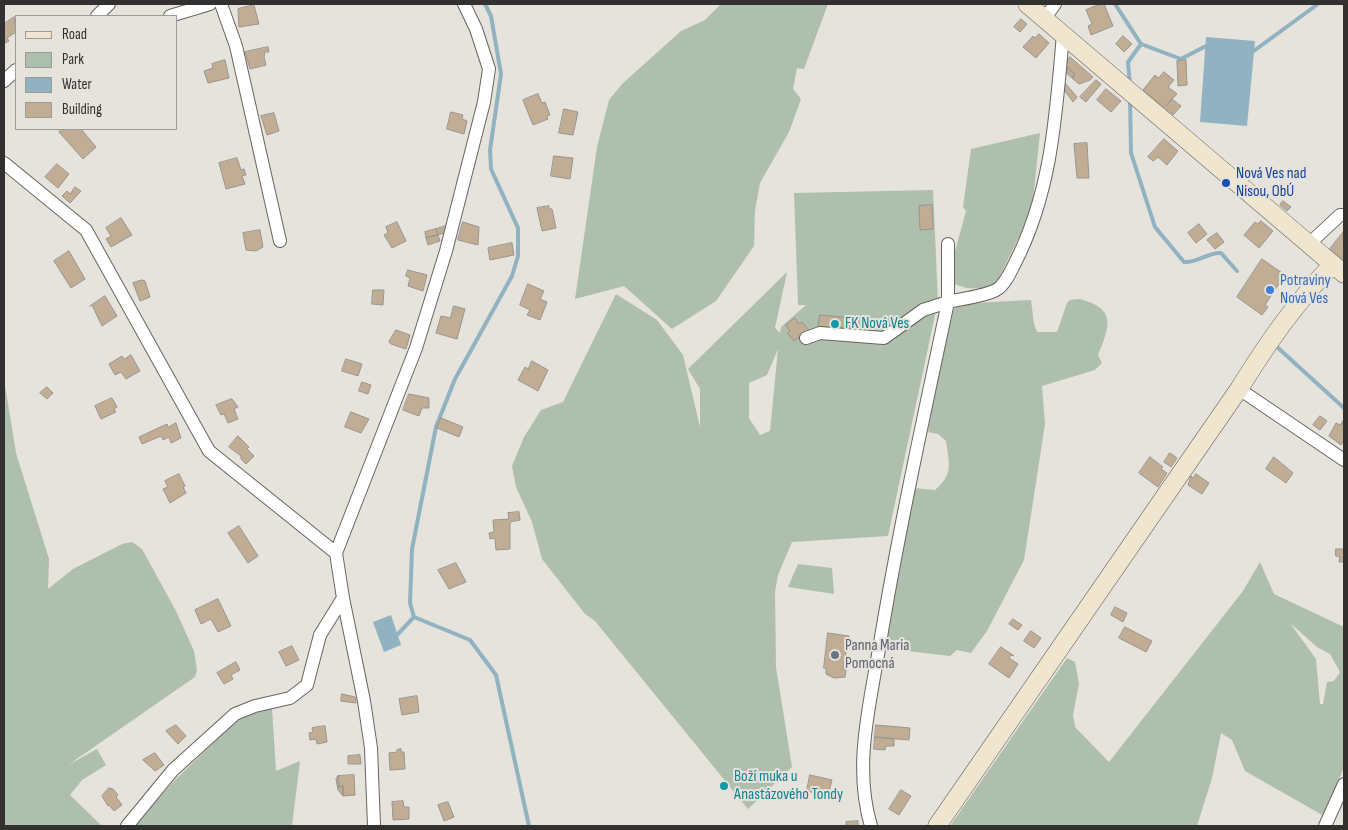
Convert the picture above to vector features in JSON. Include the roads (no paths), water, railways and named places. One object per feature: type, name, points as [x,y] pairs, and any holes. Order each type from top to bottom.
[{"type":"street","points":[[98,15],[109,4]]},
{"type":"street","points":[[173,15],[210,4]]},
{"type":"street","points":[[221,4],[236,46],[280,241]]},
{"type":"street","points":[[374,826],[371,748],[336,553],[416,348],[446,251],[484,102],[490,69],[476,29],[464,4]]},
{"type":"street","points":[[936,826],[1239,389],[1271,338],[1300,298],[1339,269],[1028,4]]},
{"type":"street","points":[[1045,18],[1055,4]]},
{"type":"street","points":[[806,338],[820,333],[884,338],[923,310],[997,290],[1008,276],[1026,240],[1038,207],[1053,146],[1063,34]]},
{"type":"street","points":[[4,81],[15,71]]},
{"type":"street","points":[[4,162],[86,230],[209,451],[336,553]]},
{"type":"street","points":[[1309,244],[1340,215],[1344,215]]},
{"type":"street","points":[[871,826],[864,803],[862,751],[891,575],[948,302],[948,244]]},
{"type":"street","points":[[1239,389],[1344,460]]},
{"type":"street","points":[[127,826],[173,770],[235,714],[255,706],[290,698],[308,685],[320,635],[343,598]]},
{"type":"street","points":[[1325,826],[1344,784]]},
{"type":"water","points":[[1206,37],[1255,41],[1247,126],[1200,122]]},
{"type":"water","points":[[391,615],[401,645],[384,652],[373,622]]},
{"type":"waterway","points":[[485,4],[491,16],[501,74],[490,150],[491,169],[518,228],[518,256],[512,276],[455,379],[436,427],[412,549],[410,603],[414,617],[470,640],[496,675],[529,826]]},
{"type":"waterway","points":[[1115,4],[1141,44],[1128,62],[1130,85]]},
{"type":"waterway","points":[[1251,53],[1318,4]]},
{"type":"waterway","points":[[1141,44],[1181,59],[1206,46],[1209,48]]},
{"type":"waterway","points":[[1130,99],[1131,153],[1155,227],[1184,262],[1221,253],[1237,271]]},
{"type":"waterway","points":[[1277,347],[1344,408]]},
{"type":"waterway","points":[[395,637],[414,617]]},
{"type":"place","name":"Nová Ves nad Nisou, ObÚ","points":[[1226,183]]},
{"type":"place","name":"Potraviny Nová Ves","points":[[1270,290]]},
{"type":"place","name":"FK Nová Ves","points":[[835,324]]},
{"type":"place","name":"Panna Maria Pomocná","points":[[835,655]]},
{"type":"place","name":"Boží muka u Anastázového Tondy","points":[[724,786]]}]
